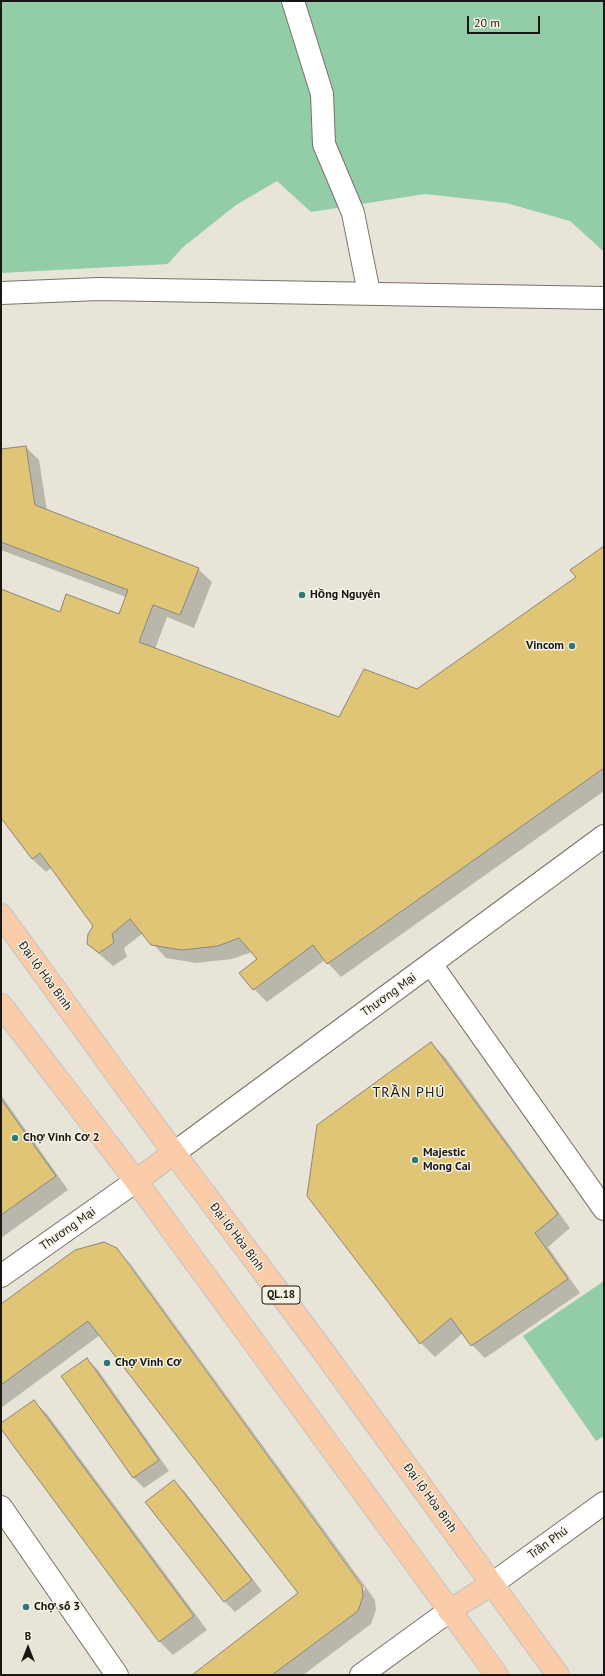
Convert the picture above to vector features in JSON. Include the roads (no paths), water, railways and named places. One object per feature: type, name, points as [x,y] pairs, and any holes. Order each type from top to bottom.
[{"type":"highway","name":"Đại lộ Hòa Bình","points":[[1,915],[174,1153],[320,1347],[558,1675]]},
{"type":"highway","points":[[1,1005],[136,1181],[497,1675]]},
{"type":"highway","points":[[136,1181],[174,1153]]},
{"type":"highway","points":[[449,1611],[492,1584]]},
{"type":"street","points":[[293,1],[322,94],[324,144],[353,213],[369,294]]},
{"type":"street","points":[[1,293],[99,289],[604,298]]},
{"type":"street","name":"Thương Mại","points":[[174,1153],[604,836]]},
{"type":"street","points":[[431,964],[604,1208]]},
{"type":"street","name":"Thương Mại","points":[[1,1276],[136,1181]]},
{"type":"street","name":"Trần Phú","points":[[492,1584],[604,1503]]},
{"type":"street","points":[[1,1507],[117,1675]]},
{"type":"street","points":[[361,1675],[449,1611]]},
{"type":"place","name":"Hồng Nguyên","points":[[302,595]]},
{"type":"place","name":"Vincom","points":[[572,646]]},
{"type":"place","name":"Chợ Vinh Cơ 2","points":[[15,1138]]},
{"type":"place","name":"Majestic Mong Cai","points":[[415,1160]]},
{"type":"place","name":"Chợ Vinh Cơ","points":[[107,1363]]},
{"type":"place","name":"Chợ số 3","points":[[26,1607]]},
{"type":"district","name":"TRẦN PHÚ","points":[[409,1093]]}]
